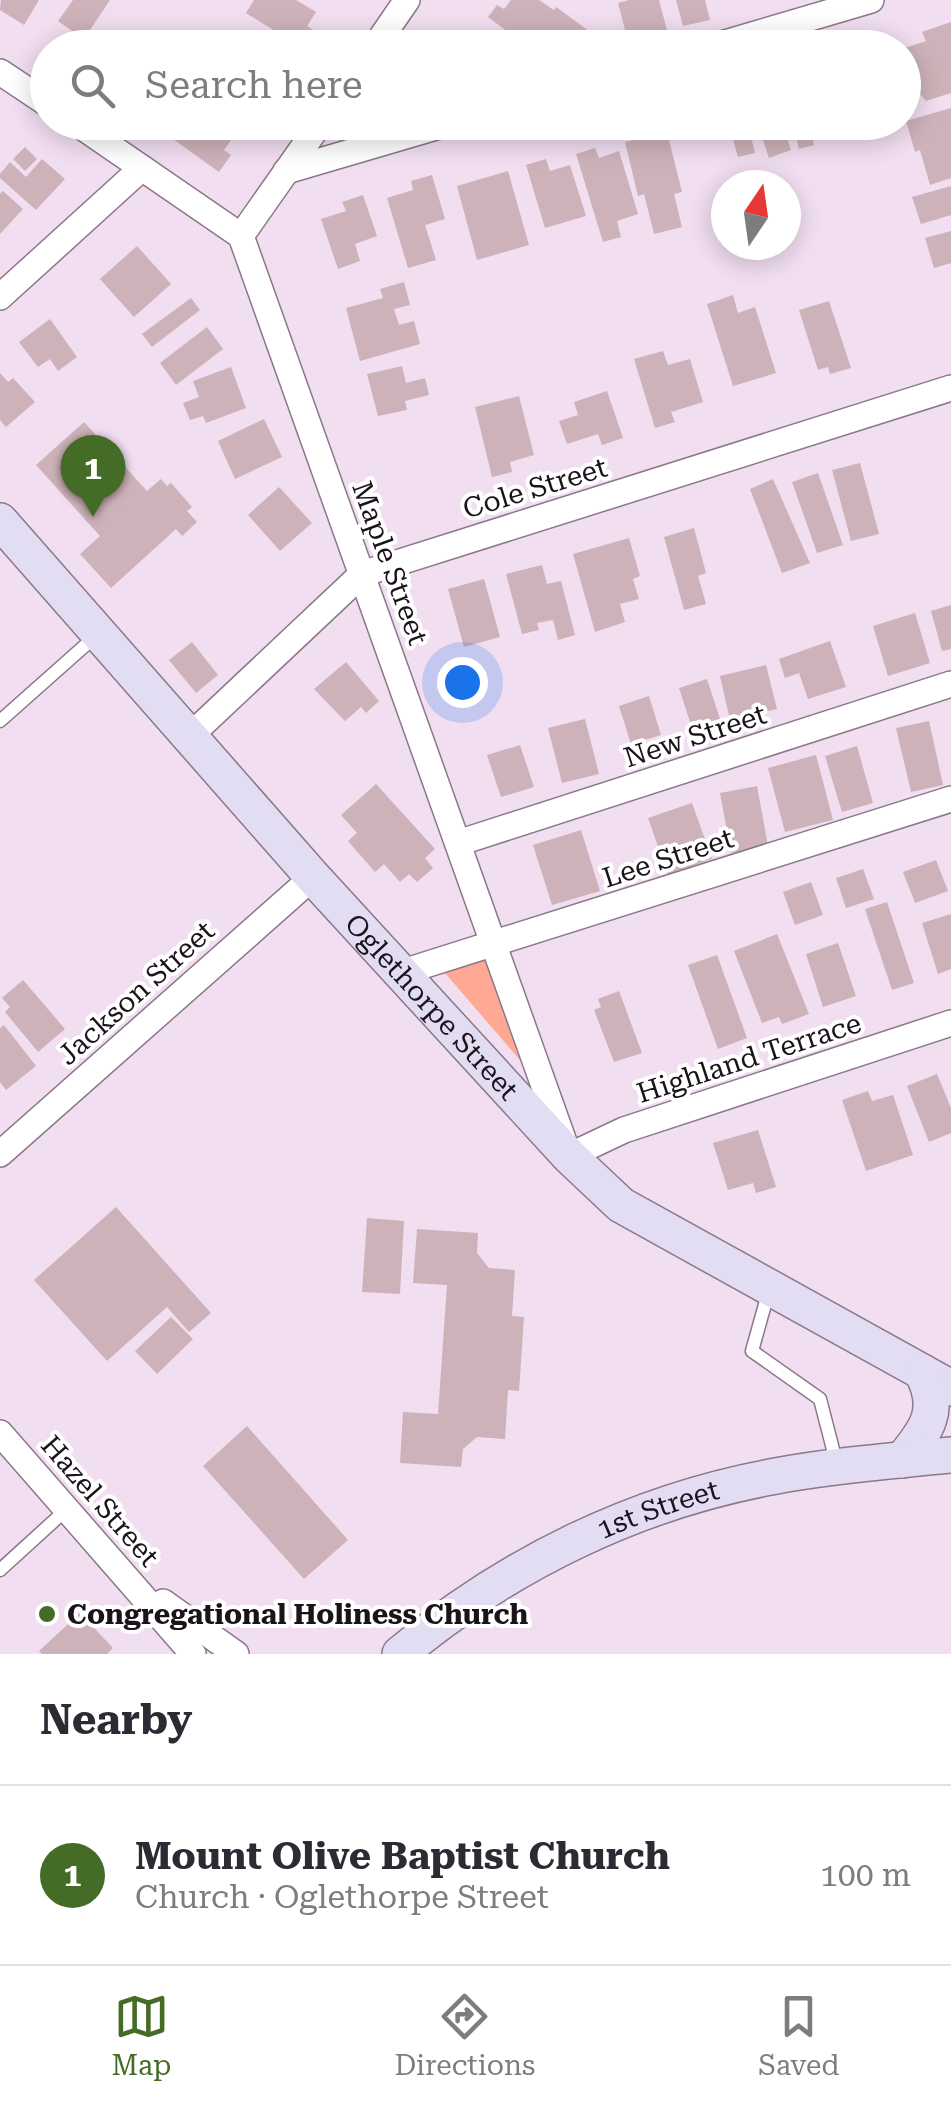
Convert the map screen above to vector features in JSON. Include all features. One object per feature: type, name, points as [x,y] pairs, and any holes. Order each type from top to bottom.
[{"type":"street","points":[[386,30],[407,0]]},
{"type":"street","points":[[769,30],[870,0]]},
{"type":"street","points":[[0,72],[30,92]]},
{"type":"street","points":[[101,140],[241,236],[308,140]]},
{"type":"street","points":[[286,171],[391,140]]},
{"type":"street","points":[[0,296],[142,168]]},
{"type":"street","name":"Maple Street","points":[[241,236],[569,1156]]},
{"type":"street","name":"Cole Street","points":[[191,736],[362,574],[951,388]]},
{"type":"street","name":"Oglethorpe Street","points":[[0,521],[312,876],[569,1156],[621,1205],[937,1380]]},
{"type":"street","name":"New Street","points":[[458,843],[951,684]]},
{"type":"street","name":"Lee Street","points":[[403,972],[951,799]]},
{"type":"street","name":"Jackson Street","points":[[0,1154],[312,876]]},
{"type":"street","name":"Highland Terrace","points":[[569,1156],[624,1130],[951,1023]]},
{"type":"street","points":[[902,1460],[922,1436],[931,1414],[937,1380]]},
{"type":"street","name":"Hazel Street","points":[[0,1432],[193,1654]]},
{"type":"street","name":"1st Street","points":[[400,1654],[497,1582],[568,1542],[628,1518],[722,1488],[838,1467],[951,1455]]},
{"type":"street","points":[[124,1573],[236,1654]]},
{"type":"lane","points":[[0,720],[100,632]]},
{"type":"lane","points":[[770,1288],[752,1350],[820,1399],[838,1467]]},
{"type":"lane","points":[[0,1570],[68,1509]]},
{"type":"shaded area","points":[[491,951],[532,1074],[439,966]]},
{"type":"building","points":[[1,0],[39,0],[24,25],[0,10]]},
{"type":"building","points":[[73,0],[110,0],[90,30],[71,30],[58,21]]},
{"type":"building","points":[[254,0],[296,0],[316,12],[307,26],[313,30],[274,30],[246,13]]},
{"type":"building","points":[[511,0],[539,0],[588,30],[505,30],[488,17],[497,5],[504,9]]},
{"type":"building","points":[[659,0],[667,30],[625,30],[618,3]]},
{"type":"building","points":[[676,0],[705,0],[710,20],[683,26]]},
{"type":"building","points":[[951,22],[951,93],[926,101],[921,95],[921,43],[926,41],[922,32]]},
{"type":"building","points":[[951,108],[951,178],[930,185],[920,150],[915,152],[912,140],[921,140],[921,117]]},
{"type":"building","points":[[174,140],[231,140],[224,150],[231,155],[219,172]]},
{"type":"building","points":[[669,140],[682,192],[674,194],[682,227],[654,234],[644,194],[638,196],[625,142]]},
{"type":"building","points":[[733,140],[752,140],[755,153],[738,157]]},
{"type":"building","points":[[763,140],[788,140],[791,150],[769,158]]},
{"type":"building","points":[[797,140],[813,140],[814,145],[799,149]]},
{"type":"building","points":[[25,147],[37,159],[25,171],[13,159]]},
{"type":"building","points":[[595,148],[599,158],[619,151],[638,214],[617,221],[621,237],[603,242],[576,154]]},
{"type":"building","points":[[42,159],[65,179],[36,210],[0,174],[10,162],[26,177]]},
{"type":"building","points":[[546,159],[550,171],[570,165],[586,216],[545,228],[526,165]]},
{"type":"building","points":[[508,171],[529,245],[477,260],[457,186]]},
{"type":"building","points":[[432,175],[445,219],[425,225],[436,260],[408,268],[387,198],[413,190],[411,181]]},
{"type":"building","points":[[951,186],[951,215],[921,224],[912,197]]},
{"type":"building","points":[[3,191],[23,209],[0,234],[0,194]]},
{"type":"building","points":[[363,195],[377,236],[355,244],[360,261],[338,269],[321,219],[346,211],[342,202]]},
{"type":"building","points":[[951,231],[951,263],[934,268],[925,238]]},
{"type":"building","points":[[137,246],[171,284],[134,317],[100,279]]},
{"type":"building","points":[[404,282],[410,305],[394,309],[399,325],[414,321],[420,344],[360,361],[346,308],[383,298],[380,289]]},
{"type":"building","points":[[733,295],[738,313],[755,307],[776,373],[733,386],[707,304]]},
{"type":"building","points":[[191,298],[200,310],[152,347],[142,334]]},
{"type":"building","points":[[829,301],[851,368],[830,374],[828,367],[818,370],[799,310]]},
{"type":"building","points":[[50,319],[77,357],[58,371],[50,359],[38,367],[19,342]]},
{"type":"building","points":[[207,327],[223,349],[176,385],[160,363]]},
{"type":"building","points":[[663,351],[668,365],[690,359],[703,402],[671,412],[675,422],[655,428],[634,359]]},
{"type":"building","points":[[402,366],[406,383],[425,378],[429,395],[405,401],[407,410],[378,416],[367,374]]},
{"type":"building","points":[[231,367],[246,408],[206,423],[203,416],[190,420],[183,403],[199,397],[193,381]]},
{"type":"building","points":[[0,373],[8,382],[13,378],[35,402],[6,427],[0,420]]},
{"type":"building","points":[[607,391],[623,438],[602,445],[598,434],[567,444],[559,421],[578,415],[574,402]]},
{"type":"building","points":[[519,396],[534,455],[510,462],[512,472],[492,477],[475,407]]},
{"type":"building","points":[[264,419],[282,457],[235,479],[218,441]]},
{"type":"building","points":[[84,422],[147,491],[161,479],[167,486],[171,483],[192,507],[187,511],[197,522],[182,536],[176,529],[111,588],[80,554],[100,536],[36,465]]},
{"type":"building","points":[[860,463],[879,534],[851,541],[832,470]]},
{"type":"building","points":[[818,473],[843,545],[817,553],[792,482]]},
{"type":"building","points":[[773,479],[810,563],[782,573],[750,489]]},
{"type":"building","points":[[279,487],[312,523],[280,551],[248,515]]},
{"type":"building","points":[[694,528],[706,573],[698,576],[706,604],[684,610],[664,537]]},
{"type":"building","points":[[629,538],[640,576],[633,579],[639,599],[620,604],[625,622],[595,632],[573,554]]},
{"type":"building","points":[[542,565],[547,584],[561,581],[575,635],[558,640],[553,620],[537,623],[539,630],[522,634],[506,574]]},
{"type":"building","points":[[484,579],[500,637],[464,647],[448,589]]},
{"type":"building","points":[[951,605],[951,649],[942,651],[931,611]]},
{"type":"building","points":[[915,613],[930,663],[888,676],[873,626]]},
{"type":"building","points":[[830,641],[846,687],[808,699],[799,673],[785,678],[779,659]]},
{"type":"building","points":[[192,642],[218,675],[196,693],[169,660]]},
{"type":"building","points":[[346,662],[379,701],[366,713],[361,707],[345,721],[314,689]]},
{"type":"building","points":[[766,665],[777,709],[730,720],[720,676]]},
{"type":"building","points":[[707,679],[720,719],[692,728],[679,688]]},
{"type":"building","points":[[649,696],[661,735],[631,744],[619,706]]},
{"type":"building","points":[[585,719],[599,774],[562,783],[548,728]]},
{"type":"building","points":[[929,721],[943,785],[911,792],[896,728]]},
{"type":"building","points":[[520,745],[534,787],[501,797],[487,755]]},
{"type":"building","points":[[857,746],[873,803],[842,812],[825,756]]},
{"type":"building","points":[[816,755],[833,820],[785,832],[768,768]]},
{"type":"building","points":[[376,784],[435,849],[425,858],[433,868],[417,882],[409,874],[400,882],[384,864],[375,872],[348,841],[357,833],[341,815]]},
{"type":"building","points":[[757,786],[768,846],[731,853],[720,793]]},
{"type":"building","points":[[692,803],[712,859],[668,875],[648,818]]},
{"type":"building","points":[[581,830],[600,891],[552,905],[533,845]]},
{"type":"building","points":[[936,860],[948,891],[915,903],[903,872]]},
{"type":"building","points":[[863,869],[874,899],[846,908],[836,878]]},
{"type":"building","points":[[811,882],[823,915],[795,925],[783,892]]},
{"type":"building","points":[[887,902],[914,983],[892,990],[865,909]]},
{"type":"building","points":[[951,914],[951,969],[938,974],[922,923]]},
{"type":"building","points":[[777,934],[809,1014],[782,1024],[779,1017],[762,1023],[734,951]]},
{"type":"building","points":[[838,943],[856,996],[823,1007],[806,954]]},
{"type":"building","points":[[717,955],[747,1038],[718,1049],[688,965]]},
{"type":"building","points":[[23,980],[65,1029],[38,1052],[5,1012],[10,1007],[2,998]]},
{"type":"building","points":[[619,991],[642,1053],[614,1062],[594,1010],[601,1007],[598,999]]},
{"type":"building","points":[[4,1025],[36,1066],[6,1090],[0,1082],[0,1028]]},
{"type":"building","points":[[937,1074],[951,1108],[951,1133],[929,1142],[907,1086]]},
{"type":"building","points":[[868,1091],[872,1101],[893,1095],[913,1155],[866,1171],[842,1100]]},
{"type":"building","points":[[758,1130],[776,1187],[756,1193],[753,1183],[728,1190],[713,1143]]},
{"type":"building","points":[[116,1207],[211,1313],[189,1332],[167,1307],[107,1361],[34,1280]]},
{"type":"building","points":[[367,1218],[404,1221],[400,1294],[362,1292]]},
{"type":"building","points":[[417,1229],[478,1233],[477,1253],[489,1268],[515,1270],[512,1316],[524,1317],[519,1391],[508,1390],[505,1439],[477,1437],[463,1449],[461,1467],[400,1463],[403,1412],[438,1414],[447,1285],[413,1283]]},
{"type":"building","points":[[171,1317],[193,1339],[157,1374],[135,1351]]},
{"type":"building","points":[[247,1426],[348,1540],[304,1579],[203,1466]]},
{"type":"building","points":[[80,1613],[113,1648],[107,1654],[39,1651]]},
{"type":"place","name":"Mount Olive Baptist Church","points":[[93,517]]},
{"type":"place","name":"Congregational Holiness Church","points":[[47,1614]]}]
